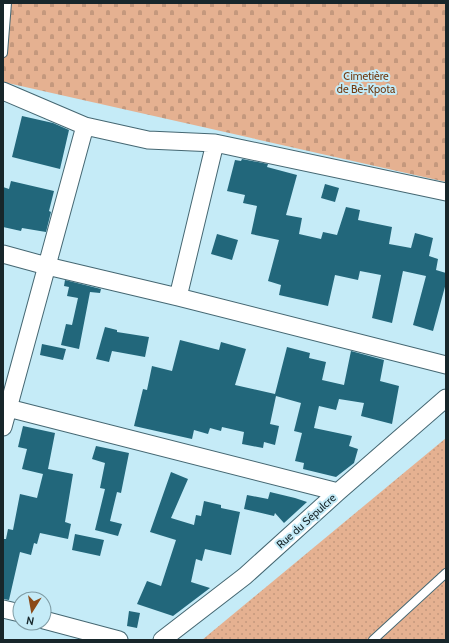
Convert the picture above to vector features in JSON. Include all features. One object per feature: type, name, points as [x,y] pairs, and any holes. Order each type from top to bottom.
[{"type":"street","points":[[3,91],[85,126],[148,140],[215,143],[446,192]]},
{"type":"street","points":[[3,427],[85,126]]},
{"type":"street","points":[[178,297],[215,143]]},
{"type":"street","points":[[3,254],[446,365]]},
{"type":"street","name":"Rue du Sépulcre","points":[[162,640],[245,576],[338,492],[446,398]]},
{"type":"street","points":[[8,408],[338,492]]},
{"type":"street","points":[[52,622],[119,640]]},
{"type":"lane","points":[[3,53],[7,3]]},
{"type":"lane","points":[[373,640],[446,573]]},
{"type":"green space","name":"Cimetière de Bè-Kpota","points":[[3,3],[446,3],[446,182],[3,82]]},
{"type":"green space","points":[[446,438],[446,640],[202,640]]},
{"type":"building","points":[[22,116],[53,123],[69,130],[60,169],[12,157]]},
{"type":"building","points":[[242,159],[268,164],[267,167],[297,175],[286,215],[302,218],[299,234],[321,239],[323,232],[337,235],[346,207],[360,210],[358,220],[392,227],[389,244],[411,248],[415,233],[433,238],[429,256],[438,259],[436,270],[446,273],[446,283],[433,331],[413,325],[426,276],[403,271],[392,323],[372,318],[381,275],[360,271],[358,280],[335,275],[328,306],[279,295],[281,285],[268,281],[279,240],[251,234],[257,206],[243,203],[245,195],[227,191],[235,160],[241,161]]},
{"type":"building","points":[[11,181],[54,191],[46,232],[22,228],[21,231],[3,227],[3,187],[9,189]]},
{"type":"building","points":[[325,184],[339,188],[335,202],[321,198]]},
{"type":"building","points":[[217,234],[238,240],[232,260],[211,254]]},
{"type":"building","points":[[65,280],[101,289],[100,293],[90,292],[79,349],[61,345],[66,324],[72,325],[78,298],[67,296],[69,287],[64,286]]},
{"type":"building","points":[[105,327],[117,330],[117,332],[149,337],[145,357],[112,351],[109,362],[96,359]]},
{"type":"building","points":[[180,340],[219,350],[221,342],[246,349],[235,385],[275,394],[287,347],[310,353],[309,358],[326,362],[322,380],[344,385],[351,351],[384,360],[380,381],[399,386],[392,424],[361,416],[364,403],[339,399],[336,410],[319,406],[314,428],[352,436],[349,446],[358,449],[354,463],[336,477],[303,469],[304,463],[295,461],[302,433],[294,431],[301,403],[276,396],[270,424],[279,426],[275,445],[264,442],[263,448],[242,444],[244,432],[222,427],[221,431],[210,428],[208,434],[194,430],[192,439],[134,426],[143,389],[147,390],[152,366],[172,371]]},
{"type":"building","points":[[42,344],[66,349],[63,360],[40,355]]},
{"type":"building","points":[[23,426],[55,433],[48,469],[73,474],[65,522],[71,524],[68,539],[40,533],[37,544],[34,543],[31,555],[20,552],[9,600],[3,599],[3,539],[6,539],[8,529],[13,530],[20,494],[37,498],[43,474],[22,469],[27,449],[18,447]]},
{"type":"building","points":[[96,446],[129,453],[121,493],[117,492],[110,521],[122,524],[118,536],[95,530],[105,489],[100,488],[105,463],[92,459]]},
{"type":"building","points":[[171,472],[188,479],[171,518],[194,525],[196,515],[201,516],[204,501],[221,505],[221,508],[240,512],[231,555],[205,549],[202,561],[196,559],[191,582],[210,588],[173,616],[137,604],[147,581],[161,586],[176,540],[150,532]]},
{"type":"building","points":[[270,492],[307,502],[284,523],[275,513],[274,516],[244,509],[247,495],[268,499]]},
{"type":"building","points":[[75,534],[104,540],[100,556],[72,550]]},
{"type":"building","points":[[129,611],[140,613],[137,628],[127,626]]}]
